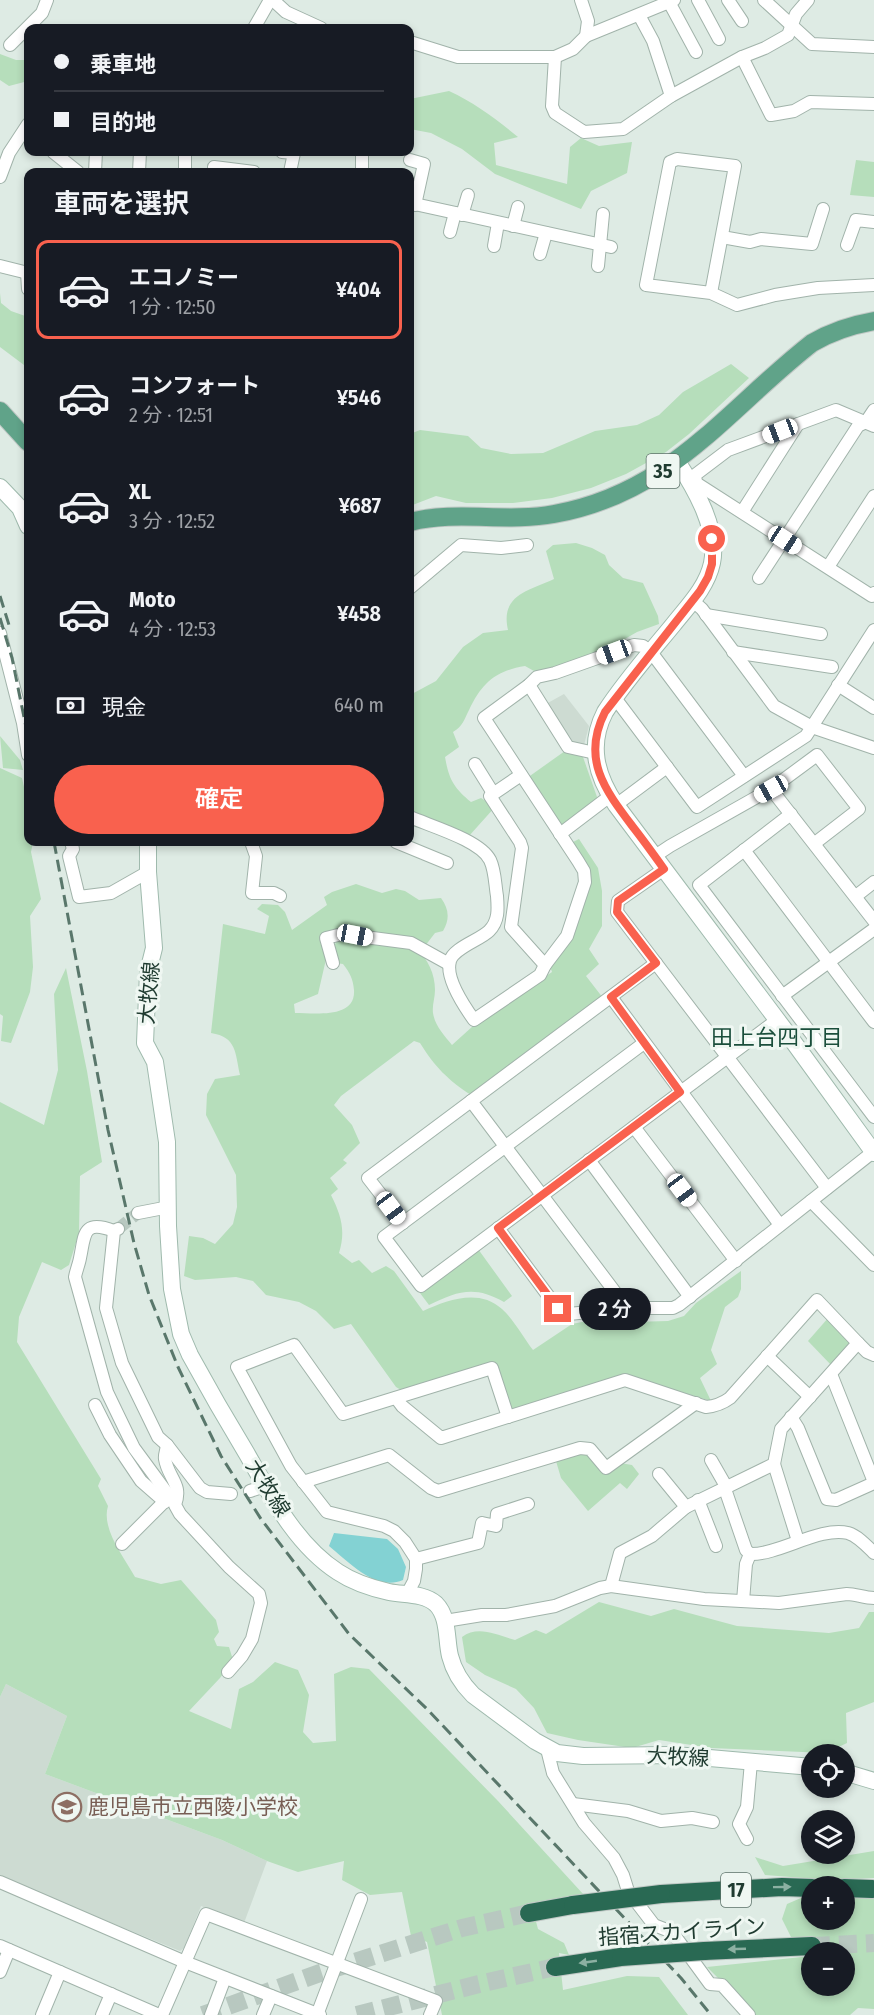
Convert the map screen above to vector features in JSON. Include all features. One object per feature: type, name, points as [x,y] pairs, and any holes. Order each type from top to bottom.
[{"type":"highway","name":"指宿スカイライン","points":[[529,1913],[661,1894],[801,1888]]},
{"type":"highway","points":[[855,1888],[872,1889]]},
{"type":"highway","name":"指宿スカイライン","points":[[555,1967],[621,1957],[801,1947]]},
{"type":"main road","name":"35","points":[[414,521],[444,516],[525,517],[553,514],[626,492],[676,461],[812,343],[828,333],[874,321]]},
{"type":"main road","points":[[0,411],[24,438]]},
{"type":"street","points":[[31,24],[42,13],[47,0]]},
{"type":"street","points":[[257,24],[272,0],[286,12],[312,24]]},
{"type":"street","points":[[581,0],[588,21],[586,36]]},
{"type":"street","points":[[698,0],[718,39]]},
{"type":"street","points":[[728,0],[742,21]]},
{"type":"street","points":[[764,0],[812,44],[874,47]]},
{"type":"street","points":[[555,57],[552,106],[555,114],[584,132],[623,129],[671,96],[788,35],[796,14],[808,0]]},
{"type":"street","points":[[414,43],[458,57],[555,57],[573,49],[586,36],[671,1],[696,52]]},
{"type":"street","points":[[639,15],[653,41],[671,96]]},
{"type":"street","points":[[10,45],[24,31]]},
{"type":"street","points":[[742,57],[771,115],[794,111],[810,102],[874,104]]},
{"type":"street","points":[[0,177],[9,153],[24,133]]},
{"type":"street","points":[[58,156],[73,168]]},
{"type":"street","points":[[362,156],[362,168]]},
{"type":"street","points":[[711,293],[735,166],[677,159],[670,162],[646,285],[711,293],[736,305],[775,295],[818,288],[874,285]]},
{"type":"street","points":[[410,160],[424,164],[414,197]]},
{"type":"street","points":[[214,166],[227,168]]},
{"type":"street","points":[[450,232],[468,195]]},
{"type":"street","points":[[414,204],[606,246]]},
{"type":"street","points":[[513,226],[518,207]]},
{"type":"street","points":[[722,237],[750,242],[761,239],[812,244],[823,209]]},
{"type":"street","points":[[598,266],[606,246],[603,214]]},
{"type":"street","points":[[847,245],[856,220],[874,222]]},
{"type":"street","points":[[494,246],[498,223]]},
{"type":"street","points":[[540,255],[546,233]]},
{"type":"street","points":[[0,266],[24,272]]},
{"type":"street","points":[[694,484],[695,475],[728,450],[836,410],[870,424]]},
{"type":"street","points":[[870,424],[874,410]]},
{"type":"street","points":[[742,512],[798,424]]},
{"type":"street","points":[[759,578],[858,426],[870,424]]},
{"type":"street","points":[[498,1228],[558,1309],[569,1314],[627,1308],[673,1308],[873,1152],[613,801],[599,776],[595,753],[598,728],[605,712],[693,601],[708,577],[713,552],[707,520],[694,484],[676,461]]},
{"type":"street","points":[[694,484],[742,512],[872,596],[874,593]]},
{"type":"street","points":[[0,487],[20,508],[24,517]]},
{"type":"street","points":[[828,567],[874,496]]},
{"type":"street","points":[[414,585],[460,545],[501,548],[527,545]]},
{"type":"street","points":[[693,601],[774,706],[812,727],[874,748]]},
{"type":"street","points":[[706,615],[821,634]]},
{"type":"street","points":[[0,633],[24,729]]},
{"type":"street","points":[[615,698],[697,807],[806,736],[838,685],[872,638]]},
{"type":"street","points":[[414,819],[477,846],[490,859],[493,868],[498,909],[494,925],[488,933],[456,952],[449,964],[454,987],[474,1020],[540,975],[567,936],[585,882],[584,870],[484,718],[537,677],[555,673],[634,645],[643,646],[651,652],[744,776]]},
{"type":"street","points":[[733,652],[832,667]]},
{"type":"street","points":[[529,685],[568,747],[595,753]]},
{"type":"street","points":[[838,685],[874,708]]},
{"type":"street","points":[[815,843],[859,809],[817,755],[771,789],[670,846],[659,863],[618,901],[617,912],[827,1188]]},
{"type":"street","points":[[476,764],[494,793]]},
{"type":"street","points":[[560,834],[666,767]]},
{"type":"street","points":[[521,775],[490,795],[522,848],[511,927],[545,965]]},
{"type":"street","points":[[771,789],[874,921]]},
{"type":"street","points":[[791,814],[699,885],[874,1118]]},
{"type":"street","points":[[72,846],[69,856],[79,897],[111,893],[148,872]]},
{"type":"street","name":"大牧線","points":[[148,846],[154,948],[148,972],[144,1032],[145,1042],[154,1062],[167,1142],[172,1289],[181,1334],[190,1355],[258,1488],[313,1551],[338,1573],[364,1585],[426,1599],[436,1604],[445,1621],[453,1668],[465,1687],[472,1695],[547,1749],[568,1755],[657,1754],[801,1766]]},
{"type":"street","points":[[252,846],[256,856],[252,893],[274,892],[280,896]]},
{"type":"street","points":[[406,846],[447,863]]},
{"type":"street","points":[[744,850],[874,1022]]},
{"type":"street","points":[[856,896],[874,882]]},
{"type":"street","points":[[782,996],[874,929]]},
{"type":"street","points":[[333,963],[326,938],[342,934],[411,943],[449,964]]},
{"type":"street","points":[[402,1223],[368,1178],[656,963]]},
{"type":"street","points":[[611,997],[780,1225]]},
{"type":"street","points":[[644,1043],[384,1237],[421,1286],[777,1020]]},
{"type":"street","points":[[471,1101],[627,1308]]},
{"type":"street","points":[[634,1127],[736,1261]]},
{"type":"street","points":[[589,1160],[690,1297]]},
{"type":"street","points":[[811,1201],[874,1265]]},
{"type":"street","points":[[138,1213],[169,1207]]},
{"type":"street","points":[[228,1672],[242,1656],[252,1639],[261,1603],[259,1594],[170,1501],[134,1448],[107,1392],[75,1277],[83,1236],[92,1227],[116,1230],[106,1295],[109,1318],[122,1363],[158,1437],[168,1445],[200,1488],[207,1492],[231,1494]]},
{"type":"street","points":[[396,1398],[402,1406],[441,1438],[625,1380],[706,1407],[723,1404],[818,1300],[867,1352],[874,1355]]},
{"type":"street","points":[[798,1541],[774,1464],[781,1429],[858,1343]]},
{"type":"street","points":[[407,1594],[414,1581],[416,1559],[405,1542],[394,1531],[365,1520],[327,1512],[291,1466],[237,1367],[294,1345],[343,1414],[492,1368],[508,1417]]},
{"type":"street","points":[[767,1356],[810,1397]]},
{"type":"street","points":[[791,1417],[798,1428],[826,1499],[836,1500],[874,1483],[831,1374]]},
{"type":"street","points":[[303,1482],[389,1455],[438,1491],[580,1449],[590,1449],[606,1467],[696,1403]]},
{"type":"street","points":[[95,1405],[110,1435],[141,1481],[170,1501]]},
{"type":"street","points":[[122,1544],[178,1496],[165,1458],[168,1445]]},
{"type":"street","points":[[711,1460],[726,1488],[746,1550],[750,1554]]},
{"type":"street","points":[[611,1586],[620,1553],[652,1536],[686,1507],[698,1500],[774,1464]]},
{"type":"street","points":[[659,1474],[686,1507]]},
{"type":"street","points":[[698,1500],[716,1546]]},
{"type":"street","points":[[416,1559],[478,1542],[482,1523],[496,1526],[497,1514],[528,1504]]},
{"type":"street","points":[[750,1554],[837,1533],[847,1533],[857,1538],[874,1553]]},
{"type":"street","points":[[743,1601],[746,1564],[750,1554]]},
{"type":"street","points":[[445,1621],[483,1615],[506,1615],[555,1606],[600,1588],[611,1586],[667,1595],[779,1603],[847,1594],[874,1598]]},
{"type":"street","points":[[547,1749],[553,1773],[585,1823],[614,1858],[628,1891],[654,1925],[672,1932],[710,1984],[722,1985],[749,2015]]},
{"type":"street","points":[[747,1839],[739,1824],[747,1807],[751,1762]]},
{"type":"street","points":[[855,1775],[874,1781]]},
{"type":"street","points":[[573,1804],[628,1811],[661,1821],[692,1818],[713,1822]]},
{"type":"street","points":[[0,1882],[185,1962],[318,2015],[361,1899]]},
{"type":"street","points":[[0,1972],[5,1948],[160,2015],[206,1914],[436,2001],[430,2015]]},
{"type":"street","points":[[42,2015],[60,1972]]},
{"type":"street","points":[[211,2015],[225,1978]]},
{"type":"street","points":[[102,2015],[111,1994]]},
{"type":"street","points":[[263,2015],[271,1996]]},
{"type":"shaded area","points":[[564,694],[589,726],[583,749],[570,744],[546,704]]},
{"type":"shaded area","name":"鹿児島市立西陵小学校","points":[[6,1684],[67,1716],[45,1774],[222,1840],[267,1861],[244,1923],[201,1906],[184,1948],[180,1951],[0,1877],[0,1697]]},
{"type":"green space","points":[[0,54],[16,60],[24,60],[24,82],[9,86],[0,80]]},
{"type":"green space","points":[[449,91],[485,112],[518,137],[494,143],[496,165],[567,184],[570,147],[581,138],[599,146],[632,142],[627,173],[591,191],[581,209],[495,174],[462,149],[431,133],[414,130],[414,98]]},
{"type":"green space","points":[[856,160],[874,162],[874,197],[850,195]]},
{"type":"green space","points":[[0,293],[1,303],[11,311],[24,316],[24,365],[0,347]]},
{"type":"green space","points":[[731,364],[749,378],[689,434],[666,452],[626,474],[591,488],[552,498],[513,503],[466,503],[436,496],[414,504],[414,432],[420,430],[468,436],[481,448],[511,454],[543,453],[595,431],[637,425],[659,415],[683,392]]},
{"type":"green space","points":[[576,543],[592,548],[605,555],[609,565],[623,578],[643,583],[658,616],[659,624],[637,632],[604,651],[557,668],[534,671],[525,666],[505,671],[479,692],[461,725],[453,732],[459,747],[445,757],[448,772],[460,792],[471,802],[481,798],[495,807],[469,836],[414,814],[414,693],[436,681],[463,647],[483,633],[508,630],[508,609],[512,602],[526,591],[554,579],[546,551],[553,545]]},
{"type":"green space","points":[[0,736],[20,760],[23,770],[3,768]]},
{"type":"green space","points":[[565,751],[583,757],[597,801],[563,825],[556,823],[527,778]]},
{"type":"green space","points":[[0,768],[22,778],[24,846],[32,846],[31,852],[41,899],[30,916],[33,967],[30,992],[11,1043],[1,1041],[3,1016],[0,1014]]},
{"type":"green space","points":[[579,839],[598,868],[602,891],[602,926],[589,949],[599,964],[586,976],[603,998],[471,1095],[455,1084],[431,1059],[420,1043],[414,1041],[341,1096],[334,1105],[352,1125],[360,1143],[343,1160],[347,1163],[330,1178],[338,1189],[331,1195],[341,1223],[342,1237],[339,1253],[352,1263],[359,1260],[372,1273],[386,1266],[394,1271],[423,1311],[463,1298],[483,1299],[493,1303],[510,1318],[533,1350],[572,1324],[668,1321],[684,1316],[696,1303],[741,1271],[741,1289],[738,1297],[725,1307],[711,1350],[717,1364],[700,1378],[711,1401],[625,1375],[514,1410],[510,1408],[496,1364],[401,1390],[396,1387],[351,1324],[334,1329],[316,1311],[299,1302],[266,1295],[253,1281],[236,1277],[195,1280],[184,1276],[189,1236],[203,1238],[215,1244],[233,1224],[237,1207],[236,1175],[206,1115],[207,1094],[215,1079],[240,1075],[230,1042],[220,1035],[211,1033],[223,924],[265,934],[269,916],[257,909],[262,904],[278,905],[285,912],[292,930],[327,905],[324,897],[356,884],[382,893],[396,889],[405,891],[419,900],[441,898],[447,910],[447,922],[443,931],[435,933],[425,946],[322,937],[327,955],[318,994],[294,1004],[295,1013],[323,1013],[341,1010],[353,999],[354,986],[351,976],[343,964],[336,963],[334,956],[333,950],[339,939],[416,948],[427,962],[434,978],[434,1018],[452,1045],[473,1026],[552,972],[550,966],[589,883],[571,843]]},
{"type":"green space","points":[[66,968],[87,1071],[102,1162],[80,1176],[79,1233],[69,1265],[61,1270],[42,1262],[19,1317],[17,1342],[101,1479],[98,1486],[108,1506],[108,1524],[111,1533],[135,1577],[161,1584],[181,1580],[216,1620],[219,1632],[214,1639],[217,1646],[229,1647],[233,1660],[220,1678],[189,1711],[231,1729],[239,1689],[253,1682],[275,1662],[298,1670],[309,1695],[303,1732],[313,1743],[336,1741],[334,1674],[351,1667],[369,1669],[498,1801],[584,1895],[531,1903],[538,1929],[564,1943],[569,1955],[559,1953],[563,1990],[627,1976],[659,1977],[688,2015],[442,2015],[427,1942],[411,1936],[402,1892],[370,1895],[342,1880],[344,1861],[298,1872],[267,1861],[222,1840],[45,1774],[67,1716],[6,1684],[0,1697],[0,1102],[44,1125],[58,1070],[54,994]]},
{"type":"green space","points":[[478,1249],[512,1296],[504,1302],[484,1293],[466,1292],[448,1296],[429,1305],[420,1293]]},
{"type":"green space","points":[[829,1317],[849,1339],[849,1347],[832,1366],[808,1341]]},
{"type":"green space","points":[[580,1453],[589,1455],[605,1474],[620,1463],[632,1465],[639,1474],[627,1489],[620,1483],[588,1511],[561,1478],[556,1461]]},
{"type":"green space","points":[[599,1602],[651,1616],[674,1609],[737,1626],[829,1633],[859,1628],[869,1612],[874,1612],[874,1702],[846,1713],[847,1743],[801,1744],[801,1752],[711,1748],[659,1740],[632,1748],[578,1740],[547,1733],[534,1708],[516,1689],[485,1675],[466,1662],[462,1637],[468,1633],[488,1632],[515,1640],[536,1630],[546,1634]]},
{"type":"green space","points":[[874,1851],[874,1878],[765,1875],[755,1857],[783,1866],[801,1863],[855,1864],[855,1854]]},
{"type":"green space","points":[[855,1897],[874,1897],[874,2009],[858,2008],[850,2015],[755,2015],[707,1967],[801,1957],[801,1996],[855,1996],[855,1942],[812,1942],[812,1938],[791,1937],[782,1919],[787,1904],[801,1898],[801,1930],[855,1930]]},
{"type":"water","points":[[334,1533],[387,1539],[398,1549],[406,1567],[403,1580],[393,1583],[383,1582],[363,1574],[329,1546]]},
{"type":"tunnel","points":[[118,1229],[138,1213]]},
{"type":"tunnel","points":[[203,2015],[320,1973],[462,1928],[529,1913]]},
{"type":"tunnel","points":[[855,1944],[874,1943]]},
{"type":"tunnel","points":[[357,2015],[555,1967]]},
{"type":"railway","points":[[0,596],[9,625]]},
{"type":"railway","points":[[0,618],[12,658],[24,717]]},
{"type":"railway","points":[[55,846],[108,1130],[134,1243],[149,1295],[178,1367],[221,1456],[261,1519],[349,1634],[428,1710],[681,1978],[711,2015]]},
{"type":"place","name":"鹿児島市立西陵小学校","points":[[67,1807]]},
{"type":"district","name":"田上台四丁目","points":[[777,1037]]},
{"type":"route","points":[[558,1309],[498,1228],[680,1092],[611,997],[656,963],[617,912],[618,901],[664,869],[610,796],[599,776],[595,753],[598,728],[605,712],[693,601],[708,577],[712,564],[712,539]]}]
